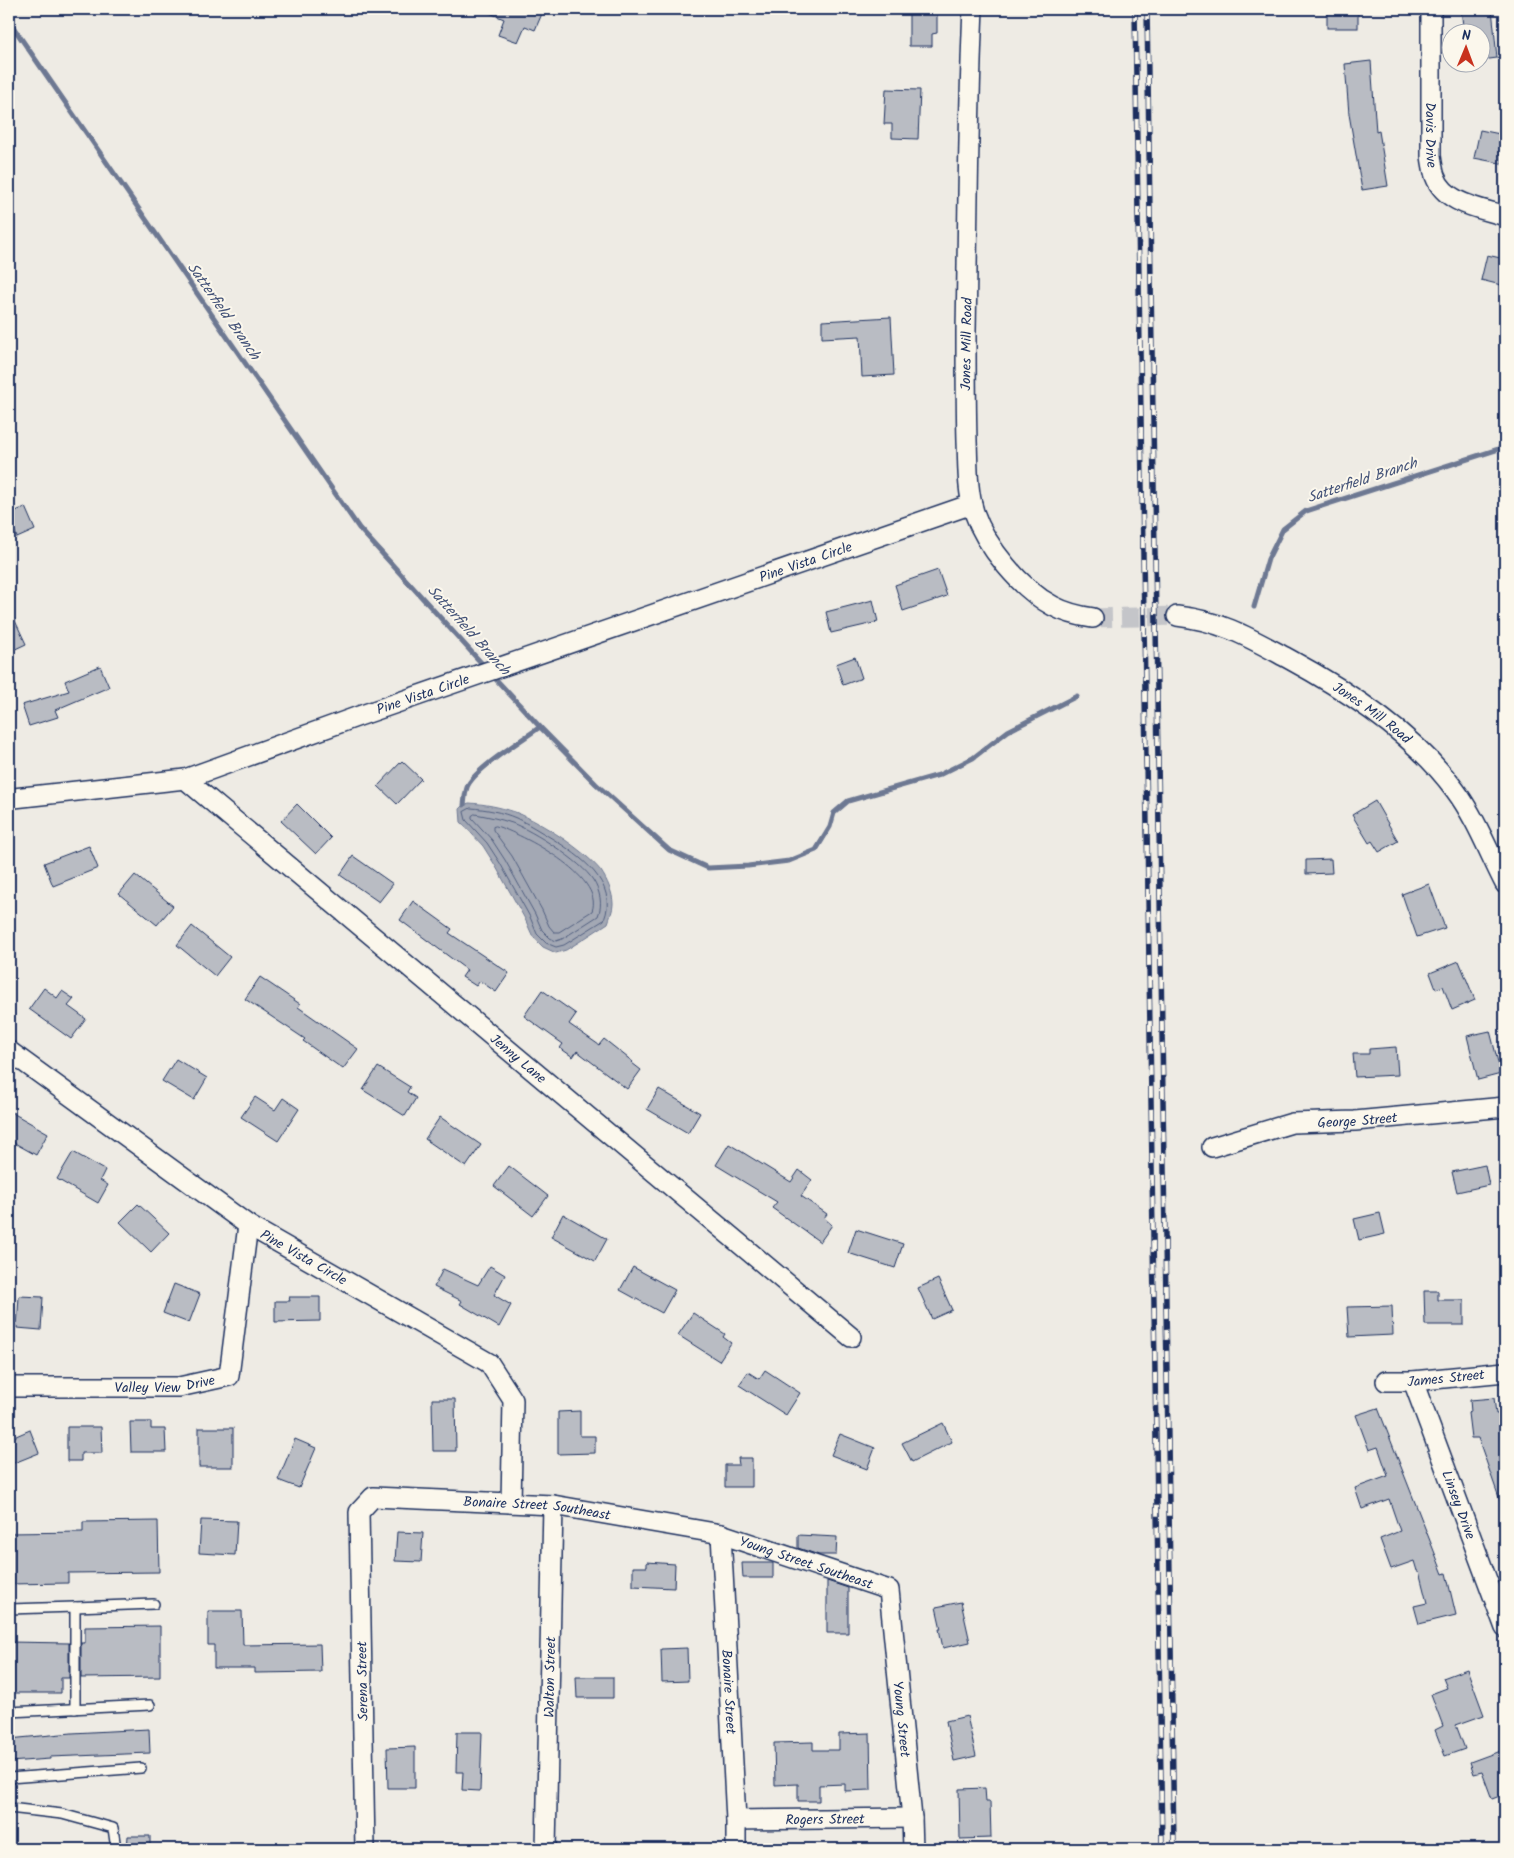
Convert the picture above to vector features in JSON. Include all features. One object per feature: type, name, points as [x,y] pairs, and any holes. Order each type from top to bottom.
[{"type":"street","name":"Jones Mill Road","points":[[973,9],[969,105],[966,382],[968,481],[972,504],[980,527],[995,551],[1004,564],[1027,587],[1052,606],[1093,618]]},
{"type":"street","name":"Davis Drive","points":[[1431,9],[1431,156],[1435,176],[1442,189],[1457,201],[1505,216]]},
{"type":"street","name":"Pine Vista Circle","points":[[10,795],[185,779],[972,504]]},
{"type":"street","name":"Jones Mill Road","points":[[1177,616],[1221,625],[1249,637],[1332,682],[1413,742],[1455,790],[1469,812],[1505,884]]},
{"type":"street","name":"Jenny Lane","points":[[185,779],[851,1337]]},
{"type":"street","name":"Pine Vista Circle","points":[[9,1051],[248,1225],[489,1363],[513,1400],[510,1503]]},
{"type":"street","name":"George Street","points":[[1212,1148],[1292,1123],[1356,1121],[1505,1107]]},
{"type":"street","name":"Valley View Drive","points":[[9,1387],[179,1387],[229,1376],[248,1225]]},
{"type":"street","name":"James Street","points":[[1386,1381],[1413,1381],[1505,1372]]},
{"type":"street","name":"Linsey Drive","points":[[1413,1381],[1505,1628]]},
{"type":"street","name":"Bonaire Street Southeast","points":[[359,1512],[373,1497],[553,1505],[721,1534]]},
{"type":"street","name":"Walton Street","points":[[546,1849],[553,1505]]},
{"type":"street","name":"Serena Street","points":[[359,1512],[365,1849]]},
{"type":"street","name":"Young Street Southeast","points":[[721,1534],[889,1590]]},
{"type":"street","name":"Bonaire Street","points":[[721,1534],[736,1849]]},
{"type":"street","name":"Young Street","points":[[889,1590],[912,1818],[913,1849]]},
{"type":"street","name":"Rogers Street","points":[[736,1820],[912,1818]]},
{"type":"lane","points":[[9,1608],[154,1604]]},
{"type":"lane","points":[[75,1606],[75,1709]]},
{"type":"lane","points":[[9,1712],[150,1705]]},
{"type":"lane","points":[[9,1778],[141,1768]]},
{"type":"lane","points":[[9,1808],[62,1814],[113,1828],[116,1849]]},
{"type":"water","points":[[469,803],[498,807],[515,812],[537,822],[584,854],[601,871],[611,891],[613,906],[608,923],[566,950],[556,953],[543,947],[533,937],[525,919],[483,846],[461,822],[460,809]]},
{"type":"building","points":[[480,9],[544,9],[535,30],[525,26],[518,42],[498,35],[504,19]]},
{"type":"building","points":[[909,9],[937,9],[937,33],[932,34],[932,46],[909,46]]},
{"type":"building","points":[[1327,9],[1358,9],[1358,28],[1327,28]]},
{"type":"building","points":[[1461,9],[1492,9],[1497,58],[1492,59],[1492,22],[1463,22]]},
{"type":"building","points":[[1371,61],[1376,132],[1379,131],[1388,186],[1362,190],[1349,114],[1345,64]]},
{"type":"building","points":[[886,89],[920,90],[918,139],[892,138],[892,124],[884,124]]},
{"type":"building","points":[[1480,130],[1505,135],[1505,164],[1474,158]]},
{"type":"building","points":[[1487,255],[1505,259],[1505,286],[1481,280]]},
{"type":"building","points":[[891,317],[894,375],[862,377],[860,336],[822,338],[822,321]]},
{"type":"building","points":[[25,507],[35,530],[17,538],[9,514]]},
{"type":"building","points":[[938,570],[947,596],[903,611],[895,585]]},
{"type":"building","points":[[873,600],[878,622],[831,633],[826,612]]},
{"type":"building","points":[[9,608],[26,644],[9,652]]},
{"type":"building","points":[[855,657],[862,678],[843,685],[836,664]]},
{"type":"building","points":[[100,666],[109,687],[55,710],[58,717],[29,726],[22,705],[69,691],[65,681]]},
{"type":"building","points":[[402,761],[421,779],[397,804],[378,786]]},
{"type":"building","points":[[1375,801],[1398,841],[1379,852],[1372,841],[1369,843],[1352,815]]},
{"type":"building","points":[[297,804],[331,838],[316,854],[281,821]]},
{"type":"building","points":[[89,846],[98,868],[53,886],[44,863]]},
{"type":"building","points":[[353,856],[393,884],[379,902],[340,875]]},
{"type":"building","points":[[1331,859],[1332,873],[1306,874],[1306,860]]},
{"type":"building","points":[[135,875],[173,906],[157,925],[119,894]]},
{"type":"building","points":[[1429,884],[1445,928],[1417,937],[1402,894]]},
{"type":"building","points":[[413,901],[452,929],[449,933],[509,973],[496,992],[480,981],[476,986],[462,977],[467,970],[400,920]]},
{"type":"building","points":[[192,926],[230,957],[215,976],[177,945]]},
{"type":"building","points":[[1459,961],[1475,1000],[1452,1010],[1443,986],[1436,989],[1430,973]]},
{"type":"building","points":[[260,977],[300,1004],[298,1007],[358,1049],[343,1069],[303,1041],[305,1039],[245,999]]},
{"type":"building","points":[[44,988],[57,998],[62,991],[74,999],[68,1006],[86,1019],[71,1039],[29,1009]]},
{"type":"building","points":[[542,990],[576,1014],[569,1024],[599,1045],[604,1039],[641,1070],[627,1089],[577,1051],[573,1057],[560,1048],[563,1044],[524,1016]]},
{"type":"building","points":[[1490,1031],[1501,1074],[1478,1080],[1467,1036]]},
{"type":"building","points":[[1396,1047],[1398,1075],[1355,1077],[1353,1054],[1369,1054],[1369,1049]]},
{"type":"building","points":[[176,1059],[207,1078],[194,1100],[162,1081]]},
{"type":"building","points":[[378,1067],[410,1087],[407,1092],[416,1098],[405,1116],[363,1090]]},
{"type":"building","points":[[659,1089],[700,1113],[688,1133],[647,1109]]},
{"type":"building","points":[[255,1097],[275,1110],[283,1098],[299,1109],[278,1141],[241,1117]]},
{"type":"building","points":[[9,1111],[48,1133],[36,1155],[9,1140]]},
{"type":"building","points":[[440,1117],[481,1145],[466,1167],[425,1139]]},
{"type":"building","points":[[729,1144],[791,1182],[799,1170],[812,1180],[801,1196],[827,1214],[824,1218],[832,1225],[820,1242],[772,1208],[777,1202],[716,1165]]},
{"type":"building","points":[[73,1152],[105,1170],[100,1180],[108,1185],[98,1203],[57,1179]]},
{"type":"building","points":[[1485,1165],[1489,1185],[1457,1192],[1452,1172]]},
{"type":"building","points":[[509,1166],[548,1196],[533,1216],[494,1186]]},
{"type":"building","points":[[138,1204],[169,1233],[151,1252],[120,1222]]},
{"type":"building","points":[[1380,1213],[1385,1234],[1359,1240],[1354,1219]]},
{"type":"building","points":[[563,1214],[607,1239],[595,1261],[551,1237]]},
{"type":"building","points":[[856,1229],[903,1244],[895,1268],[848,1253]]},
{"type":"building","points":[[490,1266],[505,1275],[494,1295],[511,1305],[499,1327],[460,1304],[462,1301],[434,1287],[443,1269],[478,1285]]},
{"type":"building","points":[[633,1267],[675,1290],[662,1313],[620,1290]]},
{"type":"building","points":[[938,1279],[952,1310],[932,1319],[918,1288]]},
{"type":"building","points":[[174,1284],[200,1294],[189,1323],[163,1313]]},
{"type":"building","points":[[1424,1291],[1438,1291],[1438,1300],[1464,1300],[1464,1325],[1425,1325]]},
{"type":"building","points":[[19,1296],[43,1297],[41,1330],[17,1328]]},
{"type":"building","points":[[289,1297],[320,1297],[320,1321],[275,1322],[275,1301],[290,1301]]},
{"type":"building","points":[[1392,1306],[1393,1335],[1349,1337],[1347,1307]]},
{"type":"building","points":[[693,1313],[725,1334],[723,1337],[731,1343],[719,1361],[678,1335]]},
{"type":"building","points":[[765,1370],[800,1393],[786,1415],[739,1385],[748,1372],[759,1379]]},
{"type":"building","points":[[1494,1398],[1496,1414],[1505,1413],[1505,1509],[1503,1509],[1478,1438],[1471,1438],[1468,1413],[1471,1412],[1470,1400]]},
{"type":"building","points":[[432,1399],[455,1399],[456,1451],[433,1451]]},
{"type":"building","points":[[1378,1408],[1443,1574],[1446,1573],[1456,1615],[1419,1624],[1414,1606],[1427,1603],[1419,1571],[1417,1571],[1414,1561],[1391,1569],[1380,1539],[1400,1531],[1389,1499],[1362,1509],[1355,1488],[1388,1476],[1378,1447],[1369,1450],[1356,1415]]},
{"type":"building","points":[[580,1411],[580,1436],[595,1436],[595,1453],[558,1454],[558,1412]]},
{"type":"building","points":[[130,1422],[151,1422],[151,1429],[165,1429],[166,1452],[131,1452]]},
{"type":"building","points":[[943,1423],[952,1442],[912,1462],[902,1443]]},
{"type":"building","points":[[67,1427],[101,1427],[102,1453],[81,1453],[81,1461],[67,1461]]},
{"type":"building","points":[[199,1428],[233,1428],[233,1467],[199,1467]]},
{"type":"building","points":[[30,1430],[39,1453],[9,1465],[9,1439]]},
{"type":"building","points":[[840,1434],[875,1448],[867,1469],[831,1455]]},
{"type":"building","points":[[295,1439],[316,1448],[299,1488],[278,1480]]},
{"type":"building","points":[[738,1458],[752,1458],[752,1487],[725,1487],[725,1465],[739,1465]]},
{"type":"building","points":[[201,1520],[237,1521],[235,1555],[199,1553]]},
{"type":"building","points":[[158,1521],[159,1572],[68,1573],[68,1583],[9,1584],[9,1533],[83,1532],[83,1522]]},
{"type":"building","points":[[397,1532],[423,1533],[421,1562],[395,1561]]},
{"type":"building","points":[[798,1535],[837,1537],[836,1555],[819,1555],[798,1548]]},
{"type":"building","points":[[647,1562],[675,1564],[674,1588],[633,1586],[633,1567],[647,1567]]},
{"type":"building","points":[[742,1563],[773,1563],[773,1578],[743,1578]]},
{"type":"building","points":[[827,1581],[848,1588],[848,1633],[827,1633]]},
{"type":"building","points":[[961,1602],[970,1642],[943,1648],[936,1607]]},
{"type":"building","points":[[208,1611],[242,1611],[243,1645],[320,1644],[321,1672],[255,1673],[255,1668],[214,1668],[214,1645],[208,1645]]},
{"type":"building","points":[[160,1626],[160,1677],[81,1678],[81,1643],[85,1643],[85,1627]]},
{"type":"building","points":[[9,1642],[69,1643],[69,1678],[61,1678],[61,1693],[9,1693]]},
{"type":"building","points":[[687,1648],[688,1681],[662,1682],[661,1649]]},
{"type":"building","points":[[1467,1669],[1484,1715],[1456,1725],[1465,1749],[1445,1756],[1435,1730],[1443,1726],[1431,1694],[1447,1688],[1443,1678]]},
{"type":"building","points":[[576,1677],[613,1677],[613,1698],[577,1698]]},
{"type":"building","points":[[967,1716],[976,1756],[954,1761],[946,1721]]},
{"type":"building","points":[[149,1729],[150,1753],[50,1757],[50,1759],[9,1762],[9,1739]]},
{"type":"building","points":[[457,1732],[482,1732],[480,1791],[462,1790],[463,1772],[456,1772]]},
{"type":"building","points":[[870,1733],[871,1790],[845,1791],[845,1784],[819,1785],[819,1801],[798,1801],[798,1784],[775,1785],[774,1743],[813,1742],[813,1750],[839,1750],[839,1734]]},
{"type":"building","points":[[415,1747],[415,1788],[388,1788],[387,1748]]},
{"type":"building","points":[[1500,1751],[1505,1767],[1505,1794],[1492,1799],[1482,1772],[1474,1774],[1470,1762]]},
{"type":"building","points":[[985,1788],[986,1802],[990,1802],[991,1838],[960,1839],[959,1789]]},
{"type":"building","points":[[128,1836],[150,1836],[150,1849],[127,1849]]},
{"type":"waterway","name":"Satterfield Branch","points":[[9,21],[359,528],[485,667]]},
{"type":"waterway","name":"Satterfield Branch","points":[[1254,607],[1268,559],[1283,529],[1306,511],[1505,447]]},
{"type":"waterway","name":"Satterfield Branch","points":[[491,674],[596,784],[669,850],[708,868],[789,861],[816,850],[830,827],[834,813],[848,801],[939,775],[973,758],[1008,731],[1077,696]]},
{"type":"waterway","points":[[464,805],[467,787],[473,778],[490,762],[540,727]]},
{"type":"tunnel","points":[[1093,618],[1177,616]]},
{"type":"railway","points":[[1135,9],[1162,1849]]},
{"type":"railway","points":[[1147,9],[1174,1849]]}]
